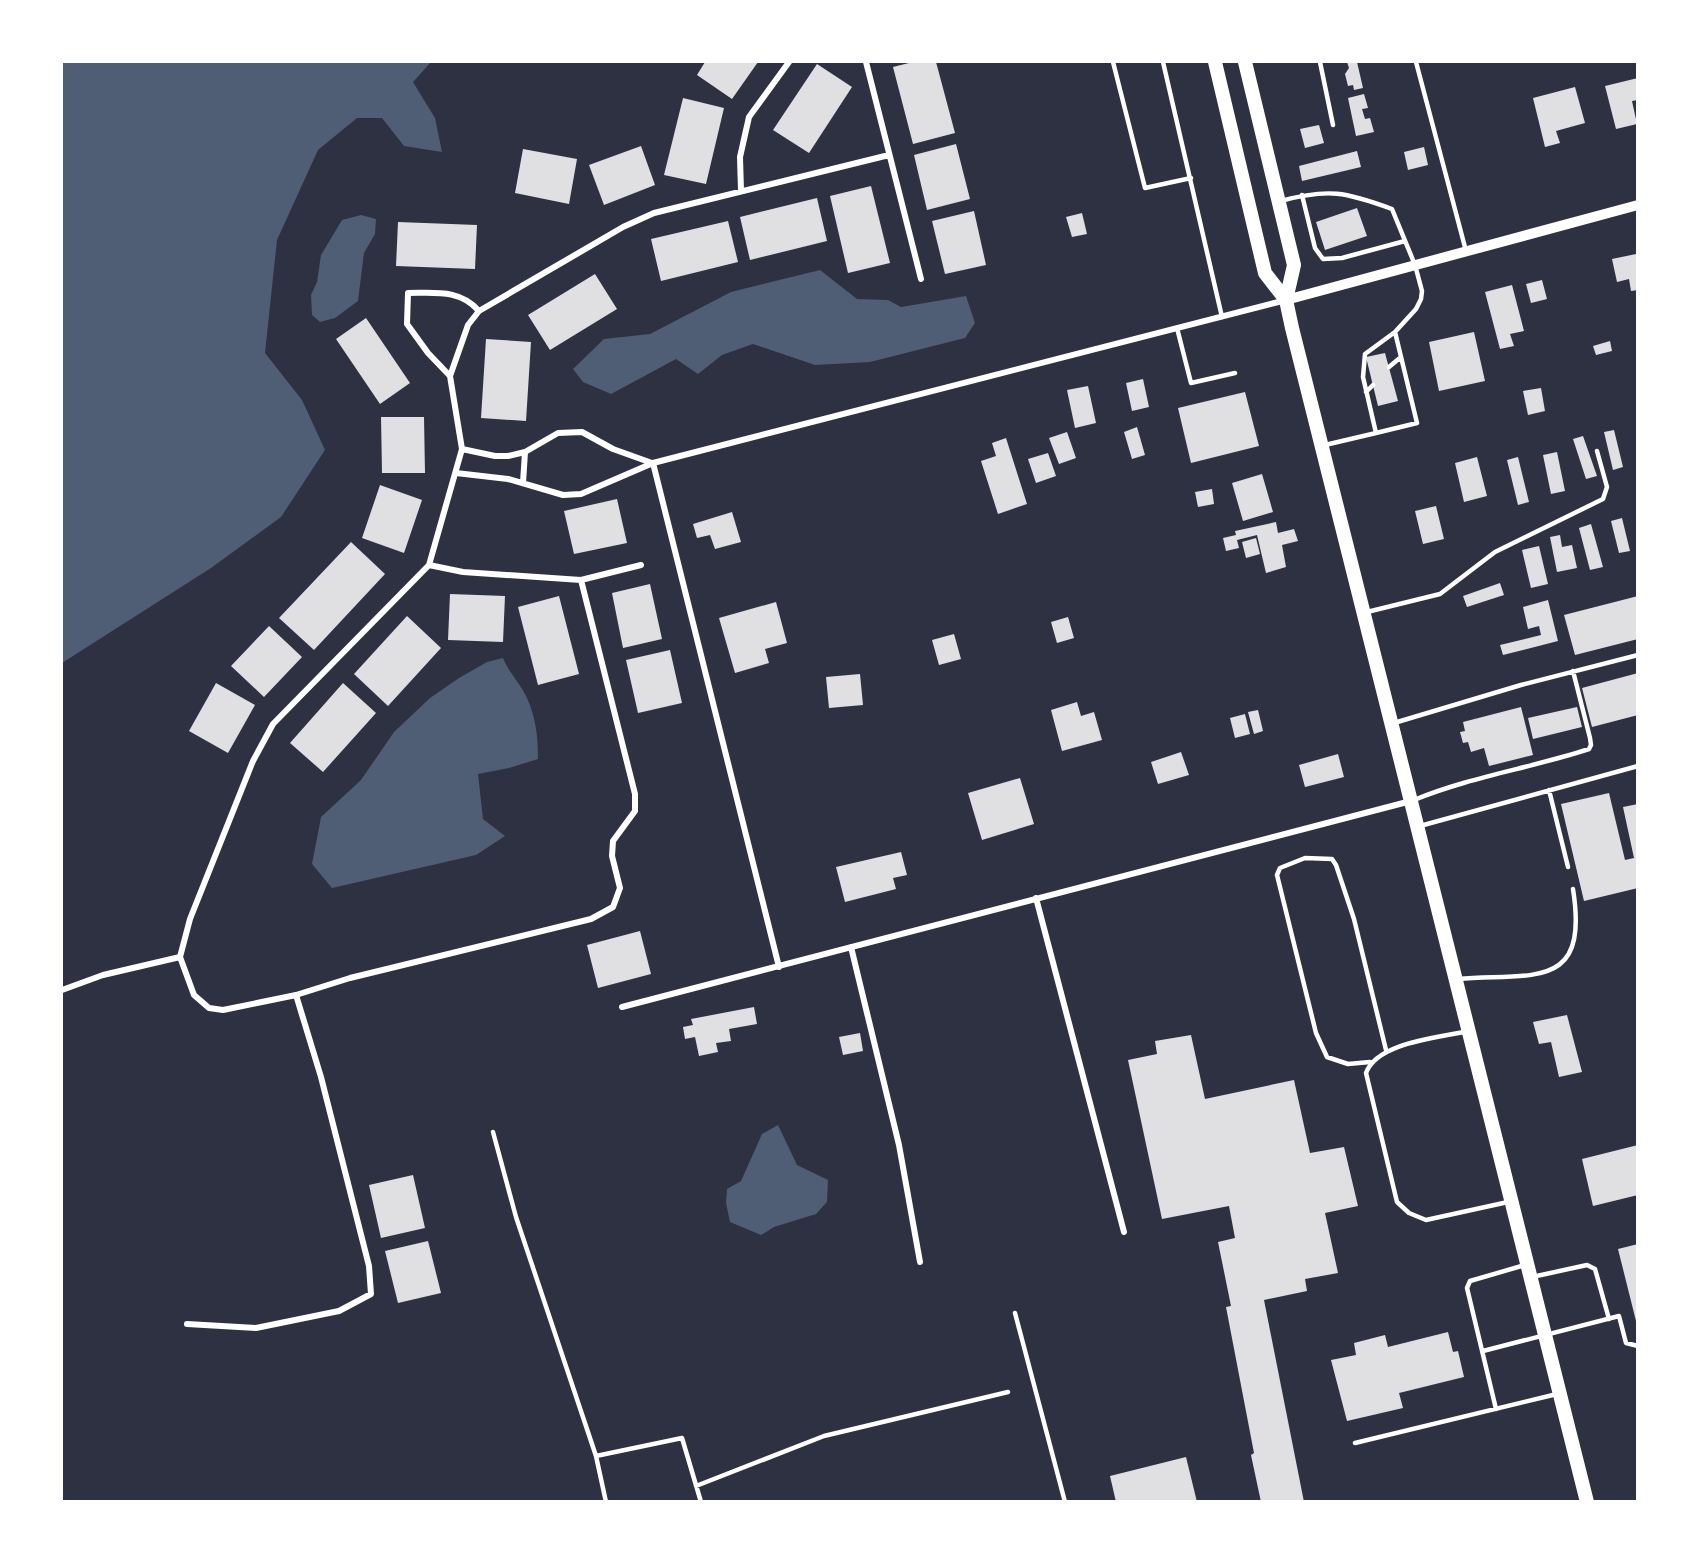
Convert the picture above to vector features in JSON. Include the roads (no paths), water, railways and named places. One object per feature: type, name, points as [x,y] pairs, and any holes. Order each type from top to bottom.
[{"type":"main road","points":[[1215,62],[1265,273],[1286,300],[1587,1502]]},
{"type":"main road","points":[[1245,62],[1293,265],[1286,300]]},
{"type":"street","points":[[741,191],[740,157],[749,117],[789,62]]},
{"type":"street","points":[[866,62],[921,279]]},
{"type":"street","points":[[581,580],[634,794],[635,811],[613,840],[612,856],[620,888],[613,907],[591,919],[350,978],[296,995],[223,1011],[209,1008],[194,995],[180,957],[190,919],[253,761],[273,724],[429,565],[462,448],[450,376],[468,326],[480,311],[623,227],[654,213],[889,155]]},
{"type":"street","points":[[456,473],[523,483],[562,495],[580,494],[653,463],[1222,317],[1638,205]]},
{"type":"street","points":[[450,376],[428,353],[407,324],[408,293],[458,294],[471,301],[480,311]]},
{"type":"street","points":[[462,448],[495,456],[525,452],[558,433],[582,432],[613,449],[653,463]]},
{"type":"street","points":[[523,483],[525,452]]},
{"type":"street","points":[[653,463],[779,967]]},
{"type":"street","points":[[429,565],[463,572],[581,580],[641,565]]},
{"type":"street","points":[[622,1007],[1036,897],[1411,801]]},
{"type":"street","points":[[1036,897],[1124,1232]]},
{"type":"street","points":[[851,947],[899,1145],[920,1262]]},
{"type":"street","points":[[62,990],[103,975],[180,957]]},
{"type":"street","points":[[188,1324],[256,1328],[339,1311],[371,1294],[369,1266],[321,1077],[296,995]]},
{"type":"lane","points":[[1113,62],[1145,188],[1191,178]]},
{"type":"lane","points":[[1163,62],[1222,317]]},
{"type":"lane","points":[[1320,62],[1333,125]]},
{"type":"lane","points":[[1416,62],[1466,251]]},
{"type":"lane","points":[[1279,201],[1315,192],[1345,194],[1392,209],[1415,265],[1422,291],[1416,309],[1395,332],[1377,342],[1365,354],[1362,362],[1366,392],[1376,433]]},
{"type":"lane","points":[[1302,195],[1315,248],[1323,259],[1342,258],[1405,242]]},
{"type":"lane","points":[[1177,328],[1191,383],[1235,373]]},
{"type":"lane","points":[[1323,446],[1417,423],[1395,332]]},
{"type":"lane","points":[[1389,368],[1401,357]]},
{"type":"lane","points":[[1366,392],[1373,385]]},
{"type":"lane","points":[[1364,613],[1440,594],[1495,552],[1603,499],[1607,487],[1597,451]]},
{"type":"lane","points":[[1392,724],[1573,671],[1638,656]]},
{"type":"lane","points":[[1411,801],[1447,786],[1493,776],[1589,749],[1592,745],[1573,671]]},
{"type":"lane","points":[[1417,826],[1638,766]]},
{"type":"lane","points":[[1549,790],[1568,867]]},
{"type":"lane","points":[[1370,1062],[1348,1064],[1327,1058],[1316,1033],[1276,875],[1280,868],[1305,858],[1332,859],[1336,865],[1354,919],[1386,1050]]},
{"type":"lane","points":[[1456,979],[1537,973],[1565,963],[1572,952],[1575,940],[1573,889]]},
{"type":"lane","points":[[1468,1031],[1386,1050],[1370,1062],[1366,1072],[1397,1202],[1409,1213],[1426,1220],[1511,1202]]},
{"type":"lane","points":[[493,1132],[520,1227],[596,1456],[606,1502]]},
{"type":"lane","points":[[1496,1409],[1467,1288],[1470,1281],[1528,1271],[1587,1265],[1595,1269],[1609,1318]]},
{"type":"lane","points":[[1015,1313],[1065,1502]]},
{"type":"lane","points":[[1483,1351],[1619,1316],[1626,1343],[1638,1346]]},
{"type":"lane","points":[[696,1486],[824,1436],[1008,1392]]},
{"type":"lane","points":[[1355,1443],[1560,1393]]},
{"type":"lane","points":[[596,1456],[682,1438],[701,1502]]},
{"type":"water","points":[[62,62],[431,62],[413,82],[435,118],[442,152],[404,146],[382,118],[357,118],[318,150],[277,240],[265,353],[302,400],[325,450],[281,517],[211,568],[62,663]]},
{"type":"water","points":[[361,215],[376,219],[375,234],[364,253],[358,301],[335,318],[320,322],[312,315],[311,295],[317,282],[321,255],[342,220]]},
{"type":"water","points":[[820,270],[857,299],[888,300],[901,307],[966,296],[975,323],[965,338],[870,362],[815,365],[753,344],[722,355],[698,374],[676,359],[611,394],[583,382],[573,369],[604,339],[650,334],[731,292]]},
{"type":"water","points":[[503,658],[530,705],[538,743],[538,759],[478,774],[483,819],[505,836],[476,855],[332,888],[312,864],[321,817],[361,780],[394,732],[430,698],[487,662]]},
{"type":"water","points":[[778,1125],[797,1165],[828,1180],[827,1202],[816,1214],[774,1227],[761,1235],[730,1222],[726,1203],[727,1189],[741,1181],[762,1134]]}]
